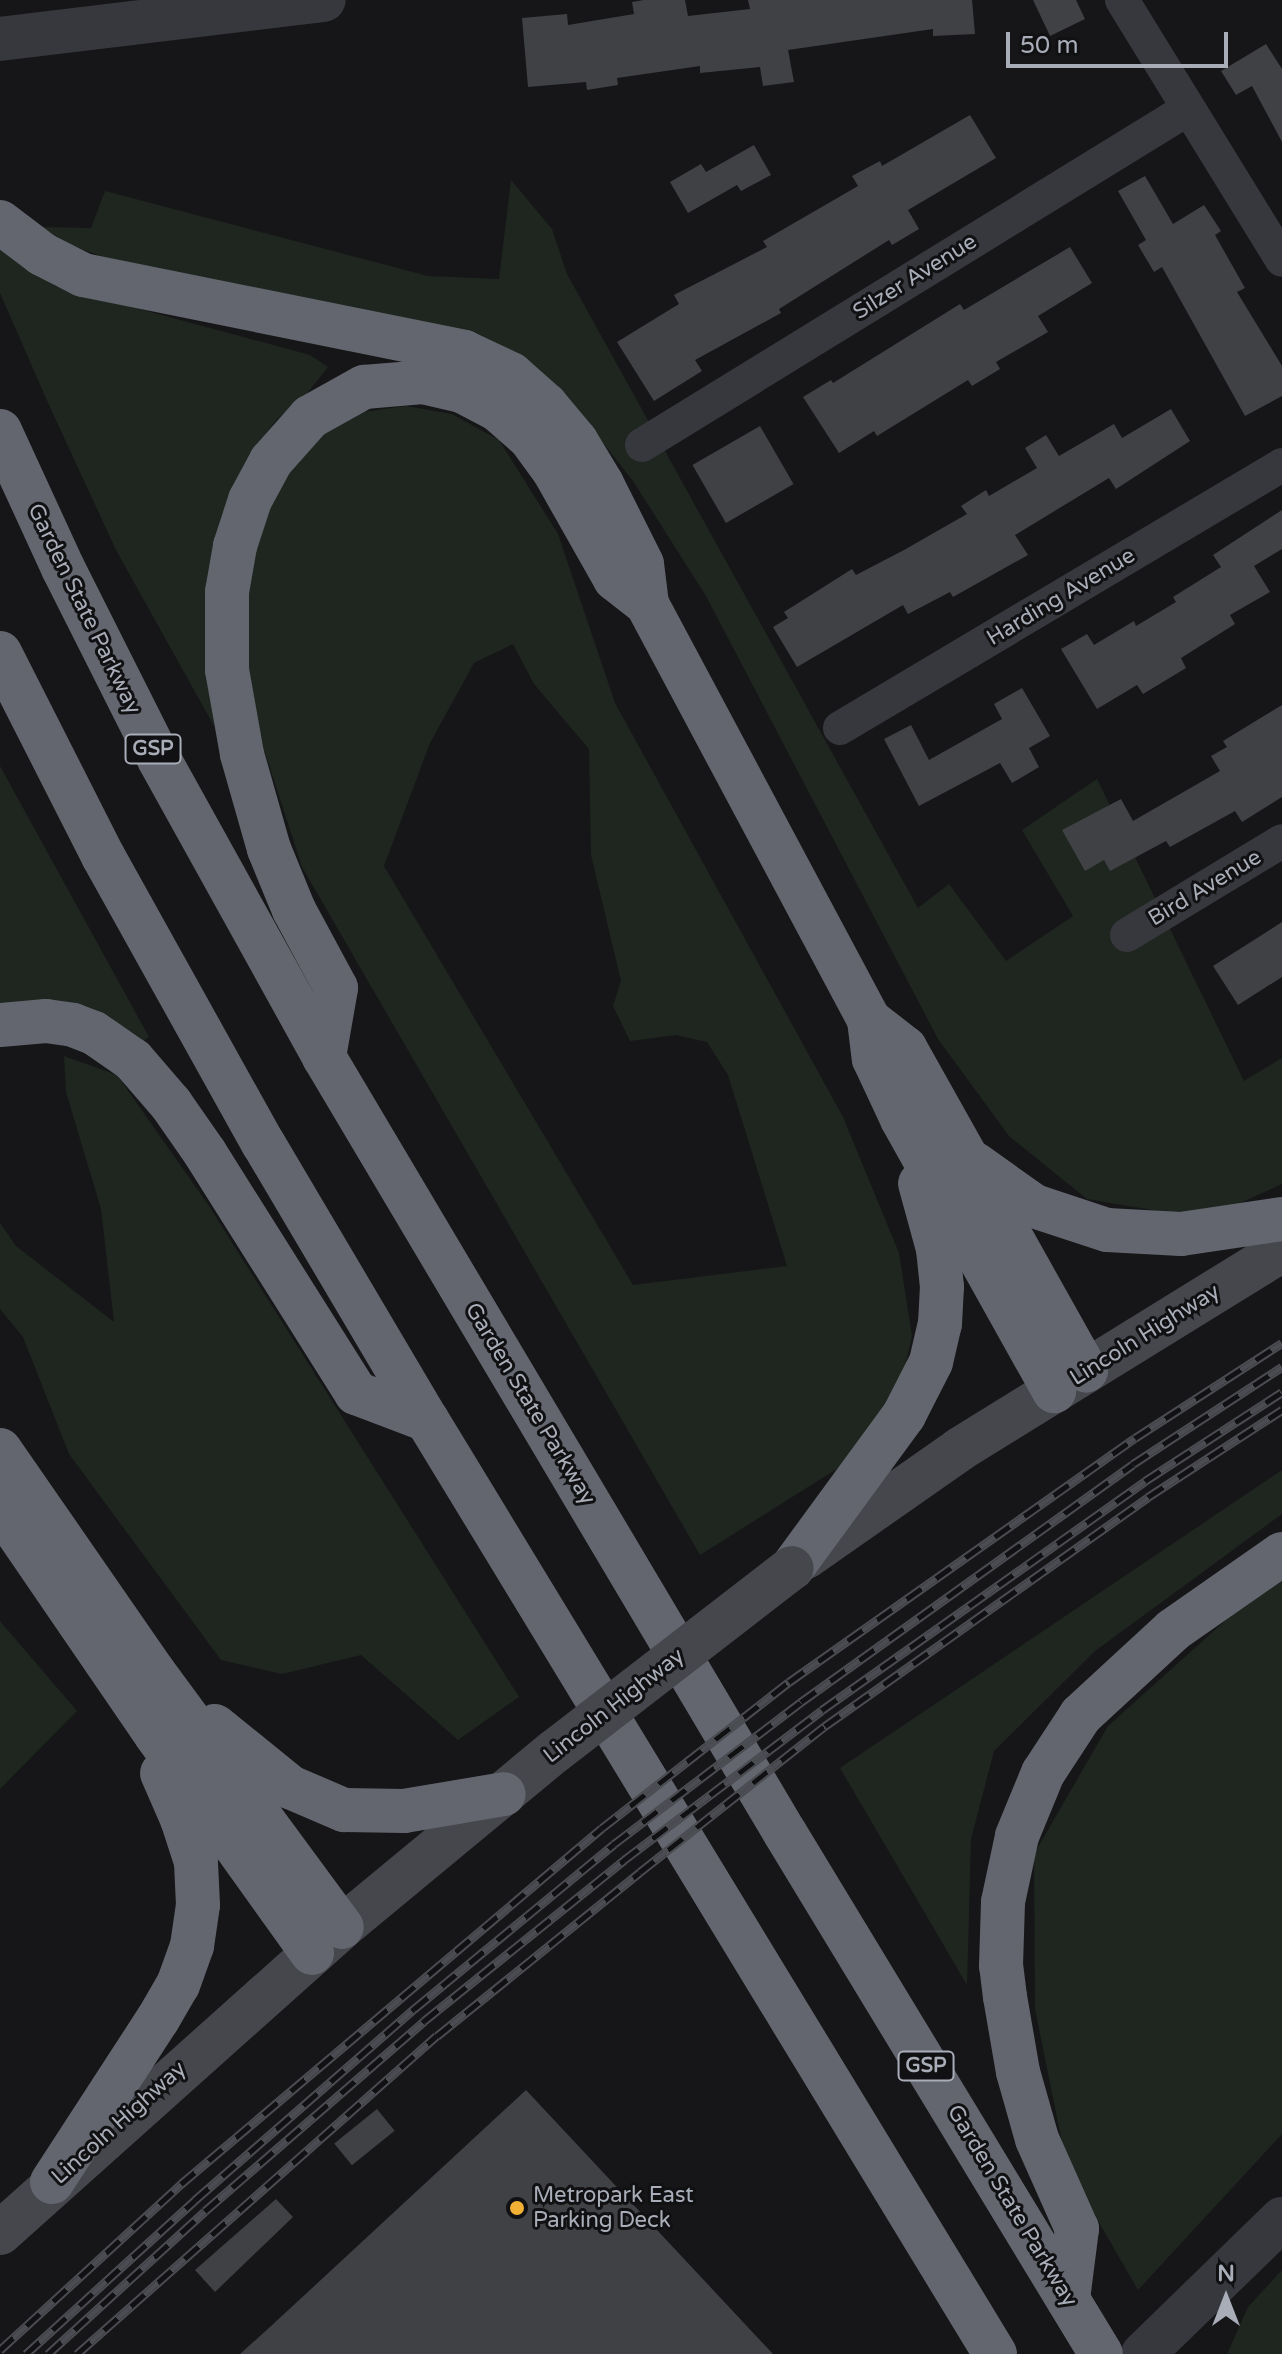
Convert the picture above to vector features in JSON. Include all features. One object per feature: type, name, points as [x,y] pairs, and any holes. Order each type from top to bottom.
[{"type":"highway","points":[[0,222],[42,254],[83,275],[464,352],[511,374],[546,405],[588,460],[642,564],[647,604],[869,1020],[874,1059],[902,1119],[1070,1381]]},
{"type":"highway","points":[[324,1057],[336,988],[294,910],[269,849],[245,769],[227,670],[227,592],[235,546],[250,500],[271,461],[310,417],[364,387],[423,382],[462,391],[498,410],[530,438],[554,471],[615,579],[647,604]]},
{"type":"highway","name":"Garden State Parkway","points":[[0,431],[63,568],[159,759],[324,1057],[785,1833],[1101,2354]]},
{"type":"highway","points":[[0,653],[154,951],[427,1420],[995,2354]]},
{"type":"highway","points":[[869,1020],[905,1048],[963,1155],[1070,1381]]},
{"type":"highway","points":[[0,1025],[46,1021],[73,1025],[94,1033],[133,1060],[171,1104],[205,1153],[356,1393],[427,1420]]},
{"type":"highway","points":[[792,1568],[910,1407],[936,1343],[942,1287],[938,1249],[902,1119]]},
{"type":"highway","points":[[963,1155],[1034,1206],[1107,1230],[1181,1234],[1282,1219]]},
{"type":"highway","points":[[0,1450],[153,1671],[327,1940]]},
{"type":"highway","points":[[0,1507],[156,1735],[327,1940]]},
{"type":"highway","points":[[1068,2299],[1077,2229],[1049,2173],[1026,2107],[1010,2036],[1003,1981],[1003,1902],[1017,1836],[1043,1773],[1081,1715],[1173,1630],[1282,1554]]},
{"type":"highway","points":[[153,1671],[259,1764],[290,1787],[326,1805],[344,1810],[383,1812],[504,1794]]},
{"type":"highway","points":[[52,2182],[158,2019],[178,1985],[192,1946],[198,1905],[196,1862],[182,1819],[162,1774],[156,1735]]},
{"type":"main road","name":"Lincoln Highway","points":[[0,2233],[52,2182],[327,1940],[555,1751],[792,1568],[903,1487],[1282,1250]]},
{"type":"street","points":[[0,39],[175,10],[324,0]]},
{"type":"street","points":[[1122,0],[1282,260]]},
{"type":"street","name":"Silzer Avenue","points":[[642,445],[1188,109]]},
{"type":"street","name":"Harding Avenue","points":[[840,728],[1282,465]]},
{"type":"street","name":"Bird Avenue","points":[[1127,935],[1282,841]]},
{"type":"street","points":[[1152,2346],[1282,2219]]},
{"type":"shaded area","points":[[511,180],[552,229],[567,274],[918,908],[949,884],[1006,961],[1073,916],[1022,830],[1097,779],[1244,1081],[1282,1058],[1282,1184],[1205,1219],[1087,1199],[1009,1136],[938,1039],[706,596],[633,481],[578,411],[120,263],[73,246],[41,227],[91,228],[105,191],[428,276],[499,279]]},
{"type":"shaded area","points":[[0,248],[55,286],[310,355],[328,367],[305,396],[276,420],[244,464],[221,517],[208,675],[214,726],[116,550],[49,405],[0,293]]},
{"type":"shaded area","points":[[406,406],[452,414],[499,440],[558,534],[615,703],[843,1117],[899,1253],[912,1336],[889,1436],[700,1555],[302,867],[260,737],[248,664],[249,576],[259,529],[291,468],[317,438],[363,412]],"holes":[[[513,644],[534,684],[589,749],[591,855],[621,981],[613,1006],[630,1041],[676,1035],[707,1042],[728,1075],[787,1266],[633,1285],[384,866],[430,743],[474,663]]]},
{"type":"shaded area","points":[[0,766],[149,1037],[140,1043],[109,1016],[81,1007],[0,1003]]},
{"type":"shaded area","points":[[64,1056],[117,1075],[207,1203],[519,1697],[458,1740],[361,1655],[282,1674],[221,1660],[69,1454],[23,1337],[0,1309],[0,1223],[16,1246],[114,1322],[101,1209],[66,1092]]},
{"type":"shaded area","points":[[1282,1470],[1282,1514],[1095,1651],[994,1751],[971,1839],[967,1985],[840,1768]]},
{"type":"shaded area","points":[[1282,1581],[1282,2134],[1138,2290],[1067,2167],[1035,2009],[1034,1854],[1108,1726],[1256,1593]]},
{"type":"shaded area","points":[[0,1621],[77,1711],[0,1789]]},
{"type":"shaded area","points":[[1282,2270],[1282,2354],[1227,2354],[1248,2307]]},
{"type":"building","points":[[685,0],[688,16],[750,9],[748,0],[972,0],[975,34],[933,36],[933,29],[788,50],[794,82],[763,86],[760,67],[700,73],[700,66],[617,78],[618,85],[587,90],[586,82],[528,87],[522,18],[567,14],[568,25],[634,14],[632,2]]},
{"type":"building","points":[[1033,0],[1076,0],[1085,19],[1050,36]]},
{"type":"building","points":[[1266,44],[1282,69],[1282,142],[1252,86],[1236,95],[1221,71]]},
{"type":"building","points":[[970,115],[996,158],[908,210],[919,229],[892,245],[889,240],[779,309],[781,313],[695,360],[702,371],[654,401],[617,342],[679,304],[674,295],[767,247],[763,241],[858,186],[852,176],[880,161],[882,166]]},
{"type":"building","points":[[754,145],[771,175],[741,191],[737,185],[688,213],[670,182],[701,164],[706,172]]},
{"type":"building","points":[[1145,176],[1173,224],[1204,205],[1221,231],[1215,235],[1245,288],[1237,292],[1282,366],[1282,396],[1245,416],[1162,267],[1154,272],[1138,245],[1146,240],[1118,191]]},
{"type":"building","points":[[1070,247],[1092,283],[1038,316],[1048,332],[996,362],[1000,369],[972,386],[968,380],[877,436],[874,431],[839,453],[803,397],[831,380],[833,383],[960,304],[964,310]]},
{"type":"building","points":[[1171,409],[1190,441],[1116,489],[1109,478],[1015,535],[1028,555],[953,597],[950,592],[908,614],[903,605],[797,667],[773,627],[788,618],[784,612],[852,569],[856,575],[967,514],[961,506],[986,490],[989,496],[1037,468],[1025,448],[1046,435],[1059,456],[1114,424],[1122,438]]},
{"type":"building","points":[[760,426],[794,484],[726,523],[692,465]]},
{"type":"building","points":[[1282,510],[1282,549],[1254,566],[1270,592],[1230,615],[1235,624],[1181,658],[1186,668],[1143,694],[1137,685],[1097,709],[1061,649],[1087,634],[1094,645],[1134,621],[1136,626],[1176,602],[1173,597],[1221,567],[1213,555]]},
{"type":"building","points":[[1022,688],[1050,736],[1029,748],[1039,767],[1012,783],[1000,763],[919,806],[884,739],[911,725],[929,760],[1002,719],[994,704]]},
{"type":"building","points":[[1282,705],[1282,797],[1242,822],[1235,811],[1170,847],[1166,841],[1110,871],[1104,860],[1085,871],[1062,830],[1121,799],[1133,821],[1220,771],[1211,756],[1227,747],[1223,741]]},
{"type":"building","points":[[1282,922],[1282,977],[1238,1005],[1213,966]]},
{"type":"building","name":"Metropark East Parking Deck","points":[[526,2090],[773,2354],[240,2354],[270,2327]]},
{"type":"building","points":[[377,2109],[395,2131],[352,2165],[334,2144]]},
{"type":"building","points":[[276,2199],[293,2217],[215,2292],[195,2270]]},
{"type":"railway","points":[[0,2350],[181,2184],[602,1828],[789,1682],[1135,1438],[1282,1343]]},
{"type":"railway","points":[[26,2354],[195,2200],[414,2009],[614,1844],[801,1702],[1133,1464],[1282,1367]]},
{"type":"railway","points":[[48,2354],[205,2211],[424,2021],[624,1860],[822,1710],[1145,1481],[1282,1392]]},
{"type":"railway","points":[[77,2354],[437,2036],[825,1726],[1148,1497],[1282,1410]]},
{"type":"place","name":"Metropark East Parking Deck","points":[[517,2208]]}]
